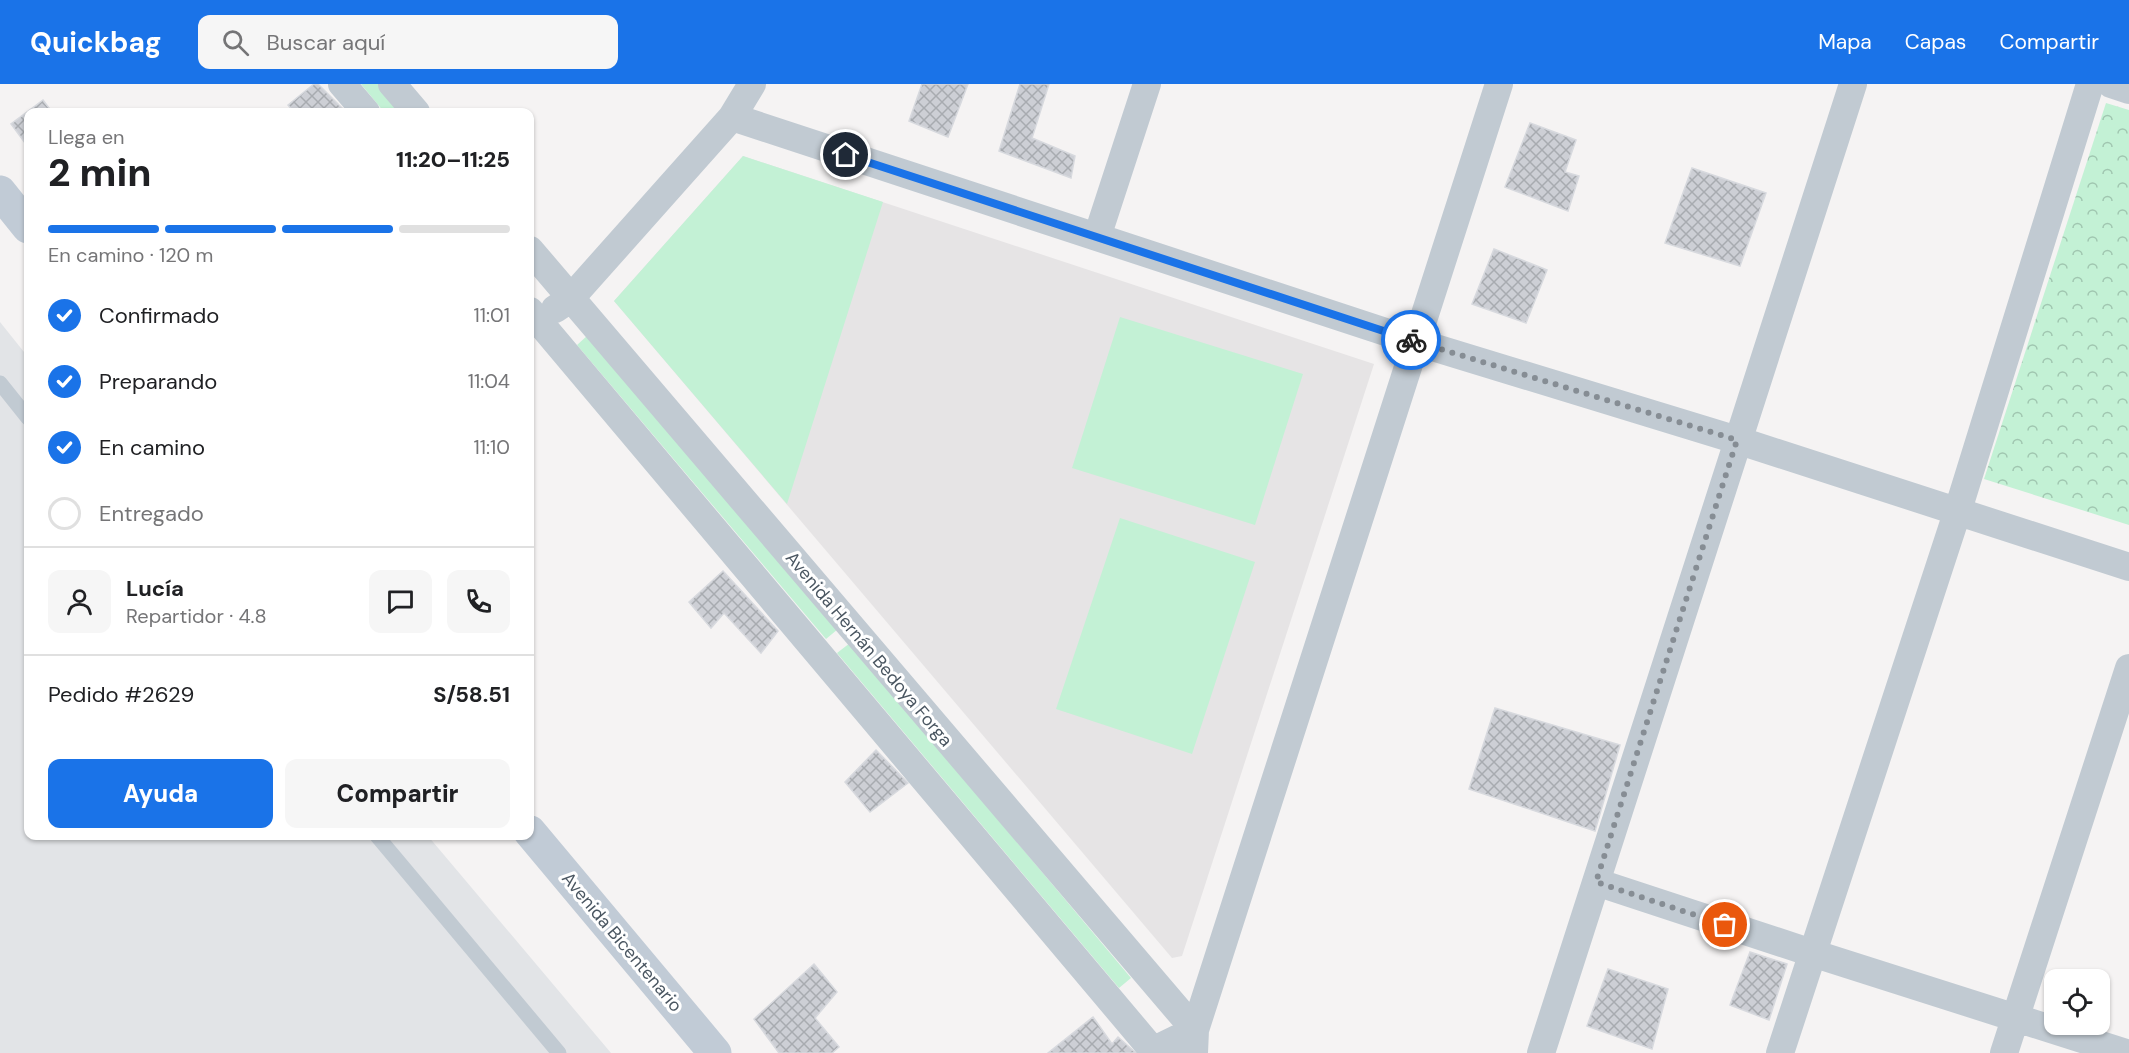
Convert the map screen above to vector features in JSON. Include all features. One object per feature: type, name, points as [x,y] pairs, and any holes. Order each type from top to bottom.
[{"type":"main road","points":[[0,192],[24,222]]},
{"type":"main road","name":"Avenida Bicentenario","points":[[534,837],[715,1053]]},
{"type":"street","points":[[342,84],[363,108]]},
{"type":"street","points":[[392,84],[413,108]]},
{"type":"street","points":[[534,319],[570,299],[732,117],[752,84]]},
{"type":"street","points":[[1097,237],[1147,84]]},
{"type":"street","points":[[534,322],[1154,1052],[1194,1042],[1499,84]]},
{"type":"street","points":[[1541,1053],[1853,84]]},
{"type":"street","points":[[1780,1053],[1958,510],[2090,84]]},
{"type":"street","points":[[2111,84],[2129,90]]},
{"type":"street","points":[[732,117],[1416,342],[1737,440],[2129,567]]},
{"type":"street","name":"Avenida Hernán Bedoya Forga","points":[[534,255],[1194,1042]]},
{"type":"street","points":[[2004,1053],[2129,668]]},
{"type":"street","points":[[1596,882],[2126,1053]]},
{"type":"lane","points":[[0,383],[24,413]]},
{"type":"lane","points":[[380,840],[559,1053]]},
{"type":"shaded area","points":[[743,156],[1374,364],[1182,956],[1172,958],[614,301]]},
{"type":"shaded area","points":[[0,322],[24,352],[24,840],[431,840],[611,1053],[0,1053]]},
{"type":"green space","points":[[361,84],[380,84],[400,108],[381,108]]},
{"type":"green space","points":[[2106,103],[2129,110],[2129,525],[1984,479]]},
{"type":"green space","points":[[743,156],[883,202],[787,504],[614,301]]},
{"type":"green space","points":[[1120,317],[1303,374],[1255,525],[1072,468]]},
{"type":"green space","points":[[588,335],[838,629],[826,639],[577,345]]},
{"type":"green space","points":[[1120,518],[1255,562],[1192,754],[1056,709]]},
{"type":"green space","points":[[850,643],[1131,978],[1119,988],[837,653]]},
{"type":"building","points":[[314,84],[318,84],[342,108],[291,108],[288,105]]},
{"type":"building","points":[[922,84],[968,84],[948,137],[909,121]]},
{"type":"building","points":[[1020,84],[1049,84],[1032,138],[1075,156],[1071,178],[999,151]]},
{"type":"building","points":[[43,100],[49,108],[32,108]]},
{"type":"building","points":[[24,114],[24,142],[11,124]]},
{"type":"building","points":[[1530,123],[1576,140],[1565,172],[1579,176],[1568,211],[1505,187]]},
{"type":"building","points":[[1692,168],[1766,193],[1740,266],[1665,243]]},
{"type":"building","points":[[1494,249],[1547,270],[1526,323],[1472,304]]},
{"type":"building","points":[[723,571],[778,631],[761,653],[724,613],[711,628],[689,602]]},
{"type":"building","points":[[1495,708],[1620,745],[1595,831],[1469,789]]},
{"type":"building","points":[[876,750],[908,783],[870,812],[845,782]]},
{"type":"building","points":[[1750,952],[1787,964],[1769,1020],[1730,1005]]},
{"type":"building","points":[[814,964],[837,992],[815,1018],[839,1047],[832,1053],[779,1053],[754,1019]]},
{"type":"building","points":[[1608,969],[1668,989],[1652,1049],[1587,1026]]},
{"type":"building","points":[[1093,1017],[1112,1044],[1118,1037],[1136,1053],[1048,1053]]},
{"type":"way so far","points":[[1411,340],[1737,440],[1596,882],[1725,925]]},
{"type":"route","points":[[846,155],[1411,340]]}]
